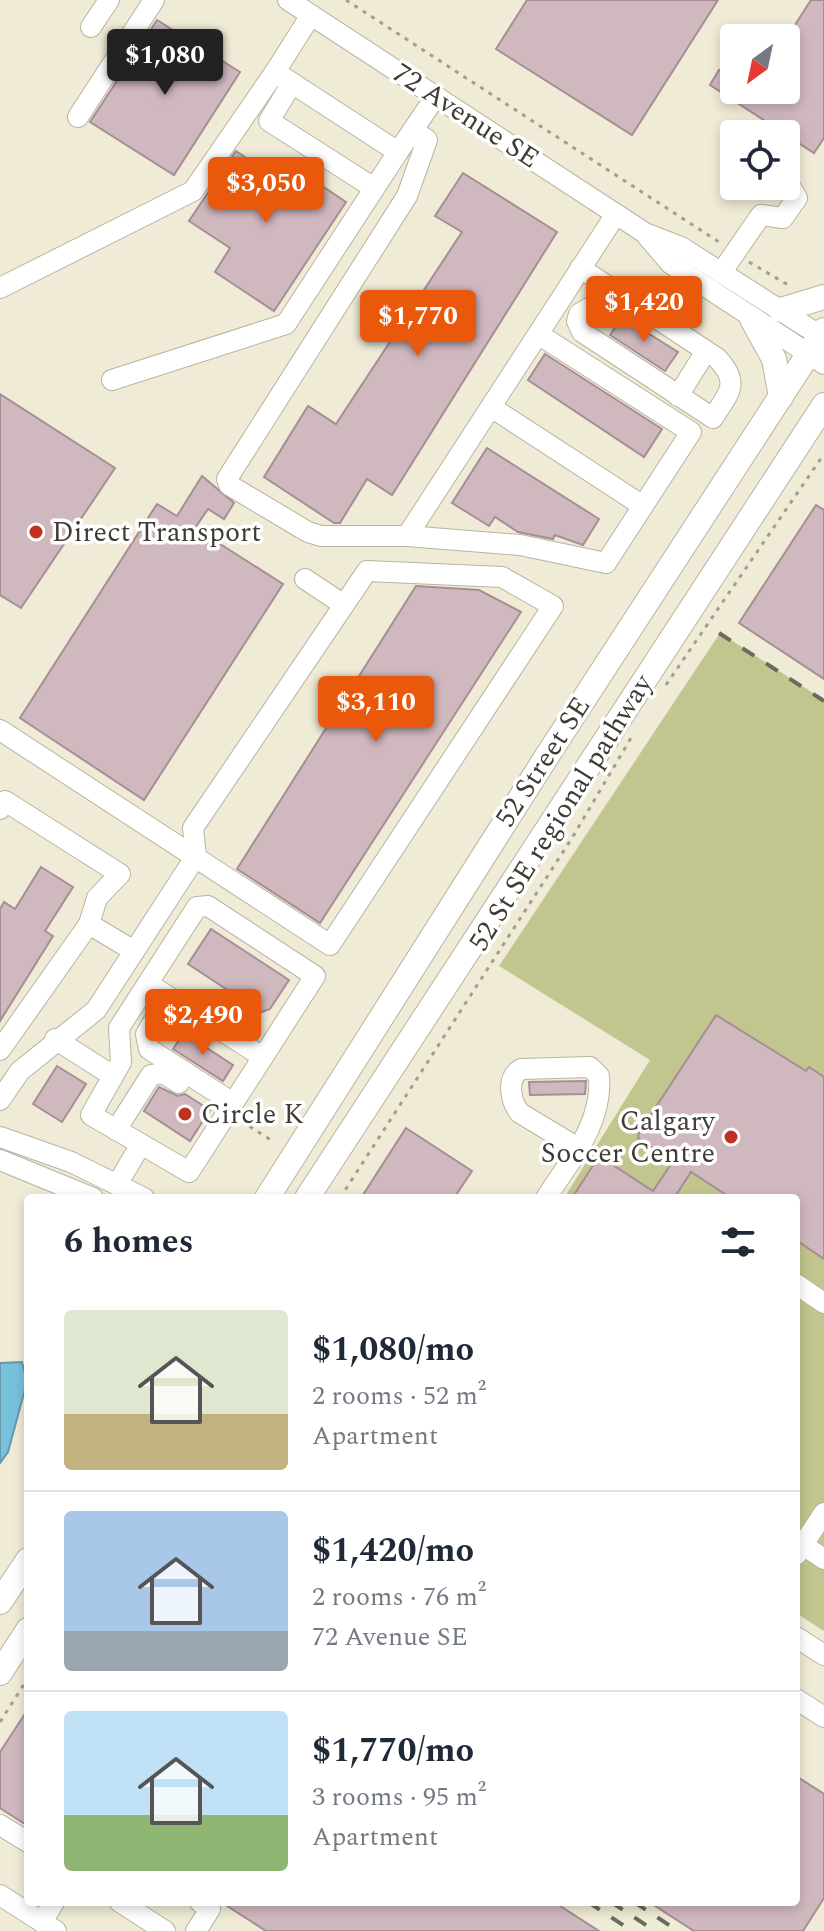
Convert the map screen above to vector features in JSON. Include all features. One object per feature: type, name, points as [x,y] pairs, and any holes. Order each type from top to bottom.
[{"type":"main road","points":[[781,310],[824,297]]},
{"type":"main road","points":[[752,319],[774,359],[781,397]]},
{"type":"main road","name":"52 Street SE","points":[[272,1189],[547,756],[781,397],[820,344]]},
{"type":"main road","name":"52 Street SE","points":[[310,1194],[824,405]]},
{"type":"main road","points":[[801,439],[824,425]]},
{"type":"main road","points":[[0,1602],[24,1566]]},
{"type":"main road","points":[[0,1673],[24,1636]]},
{"type":"street","points":[[91,27],[109,0]]},
{"type":"street","points":[[78,117],[154,0]]},
{"type":"street","name":"72 Avenue SE","points":[[288,0],[645,233],[681,247],[781,310],[820,344]]},
{"type":"street","points":[[0,288],[193,191],[311,15]]},
{"type":"street","points":[[275,72],[398,152]]},
{"type":"street","points":[[292,83],[269,121],[374,188]]},
{"type":"street","points":[[112,380],[286,324],[436,96]]},
{"type":"street","points":[[413,130],[427,140],[407,196],[227,479],[229,485],[308,532],[321,536],[407,536],[520,545],[606,563],[691,432],[538,334]]},
{"type":"street","points":[[721,273],[761,215],[783,218],[790,214],[796,200]]},
{"type":"street","points":[[407,536],[616,214]]},
{"type":"street","name":"72 Avenue SE","points":[[645,233],[671,264],[752,319],[820,344]]},
{"type":"street","points":[[580,268],[610,293],[706,351],[730,372],[732,383],[729,394],[713,418],[586,337],[610,293]]},
{"type":"street","points":[[678,396],[706,351]]},
{"type":"street","points":[[491,407],[643,506]]},
{"type":"street","points":[[0,730],[196,856],[330,945],[553,606],[502,577],[367,571],[193,828],[196,856],[96,1010],[55,1039],[20,1071],[0,1100]]},
{"type":"street","points":[[305,579],[344,605]]},
{"type":"street","points":[[0,809],[5,801],[120,874],[97,898],[89,924],[0,1050]]},
{"type":"street","points":[[208,906],[315,976],[189,1172],[91,1115],[121,1062],[119,1028],[147,984],[197,907],[208,906]]},
{"type":"street","points":[[89,924],[134,951]]},
{"type":"street","points":[[147,984],[263,1057]]},
{"type":"street","points":[[168,997],[146,1034],[149,1049],[229,1109]]},
{"type":"street","points":[[96,1010],[119,1028]]},
{"type":"street","points":[[55,1039],[113,1076]]},
{"type":"street","points":[[0,1058],[20,1071]]},
{"type":"street","points":[[549,1194],[578,1148],[599,1109],[596,1071],[590,1067],[535,1068],[514,1073],[511,1081],[513,1105],[520,1113],[578,1148]]},
{"type":"street","points":[[116,1130],[147,1078],[158,1072],[229,1109]]},
{"type":"street","points":[[0,1137],[118,1183],[137,1194]]},
{"type":"street","points":[[118,1183],[141,1144]]},
{"type":"street","points":[[0,1160],[83,1194]]},
{"type":"street","points":[[800,1287],[824,1303]]},
{"type":"street","points":[[800,1549],[824,1513]]},
{"type":"street","points":[[800,1550],[824,1559]]},
{"type":"street","points":[[800,1640],[824,1655]]},
{"type":"street","points":[[800,1702],[824,1717]]},
{"type":"street","points":[[0,1825],[24,1840]]},
{"type":"street","points":[[0,1895],[49,1926],[53,1906]]},
{"type":"street","points":[[126,1906],[165,1931]]},
{"type":"street","points":[[196,1931],[210,1909],[206,1906]]},
{"type":"path","points":[[346,0],[777,280],[794,287]]},
{"type":"path","name":"52 St SE regional pathway","points":[[660,694],[824,454]]},
{"type":"path","name":"52 St SE regional pathway","points":[[343,1194],[608,781],[637,729]]},
{"type":"path","points":[[229,1109],[271,1140]]},
{"type":"path","points":[[0,1722],[24,1684]]},
{"type":"green space","points":[[720,633],[824,700],[824,1631],[800,1616],[800,1194],[566,1194],[650,1060],[499,966]]},
{"type":"water","points":[[22,1362],[24,1393],[8,1452],[0,1463],[0,1363]]},
{"type":"building","points":[[527,0],[718,0],[632,135],[496,49]]},
{"type":"building","points":[[811,0],[824,0],[824,138],[814,153],[800,144],[800,120],[764,120],[739,104],[800,104],[800,24],[796,24]]},
{"type":"building","points":[[157,20],[240,72],[174,175],[90,122]]},
{"type":"building","points":[[720,71],[720,92],[710,85]]},
{"type":"building","points":[[236,151],[276,178],[286,162],[346,202],[274,311],[215,272],[230,248],[189,221]]},
{"type":"building","points":[[463,173],[557,232],[392,495],[367,479],[340,523],[334,523],[264,477],[308,406],[336,424],[462,232],[435,216]]},
{"type":"building","points":[[622,317],[678,352],[665,371],[610,335]]},
{"type":"building","points":[[545,354],[662,429],[644,457],[528,380]]},
{"type":"building","name":"Direct Transport","points":[[0,394],[115,468],[21,608],[0,595]]},
{"type":"building","points":[[487,448],[599,519],[583,545],[555,535],[553,539],[518,532],[495,517],[489,526],[452,503]]},
{"type":"building","points":[[202,476],[234,503],[224,519],[208,509],[195,528],[283,584],[144,800],[20,718],[157,504],[177,516]]},
{"type":"building","points":[[816,505],[824,510],[824,679],[739,623]]},
{"type":"building","points":[[416,586],[479,590],[521,612],[320,923],[237,869]]},
{"type":"building","points":[[41,867],[73,887],[45,931],[53,936],[0,1021],[0,909],[4,902],[15,909]]},
{"type":"building","points":[[211,929],[289,980],[270,1009],[262,1012],[246,1002],[239,1014],[224,1004],[232,993],[188,964]]},
{"type":"building","name":"Calgary Soccer Centre","points":[[716,1015],[806,1071],[809,1067],[824,1077],[824,1259],[800,1243],[800,1194],[725,1194],[691,1172],[677,1194],[575,1194],[599,1156],[653,1191],[673,1161],[638,1138]]},
{"type":"building","points":[[184,1033],[233,1065],[223,1081],[173,1049]]},
{"type":"building","points":[[57,1066],[86,1084],[62,1122],[33,1104]]},
{"type":"building","points":[[586,1081],[585,1094],[530,1095],[529,1082]]},
{"type":"building","points":[[159,1087],[178,1096],[185,1094],[210,1110],[190,1141],[144,1111]]},
{"type":"building","points":[[406,1128],[472,1171],[457,1194],[364,1194]]},
{"type":"building","points":[[24,1715],[24,1823],[0,1808],[0,1752]]},
{"type":"building","points":[[800,1779],[824,1794],[824,1898],[803,1931],[694,1931],[655,1906],[800,1906]]},
{"type":"building","points":[[227,1906],[560,1906],[599,1931],[266,1931]]},
{"type":"railway","points":[[719,633],[824,701]]},
{"type":"railway","points":[[594,1906],[632,1931]]},
{"type":"railway","points":[[617,1906],[655,1931]]},
{"type":"railway","points":[[640,1906],[678,1931]]},
{"type":"place","name":"Direct Transport","points":[[36,532]]},
{"type":"place","name":"Circle K","points":[[185,1114]]},
{"type":"place","name":"Calgary Soccer Centre","points":[[731,1137]]}]
